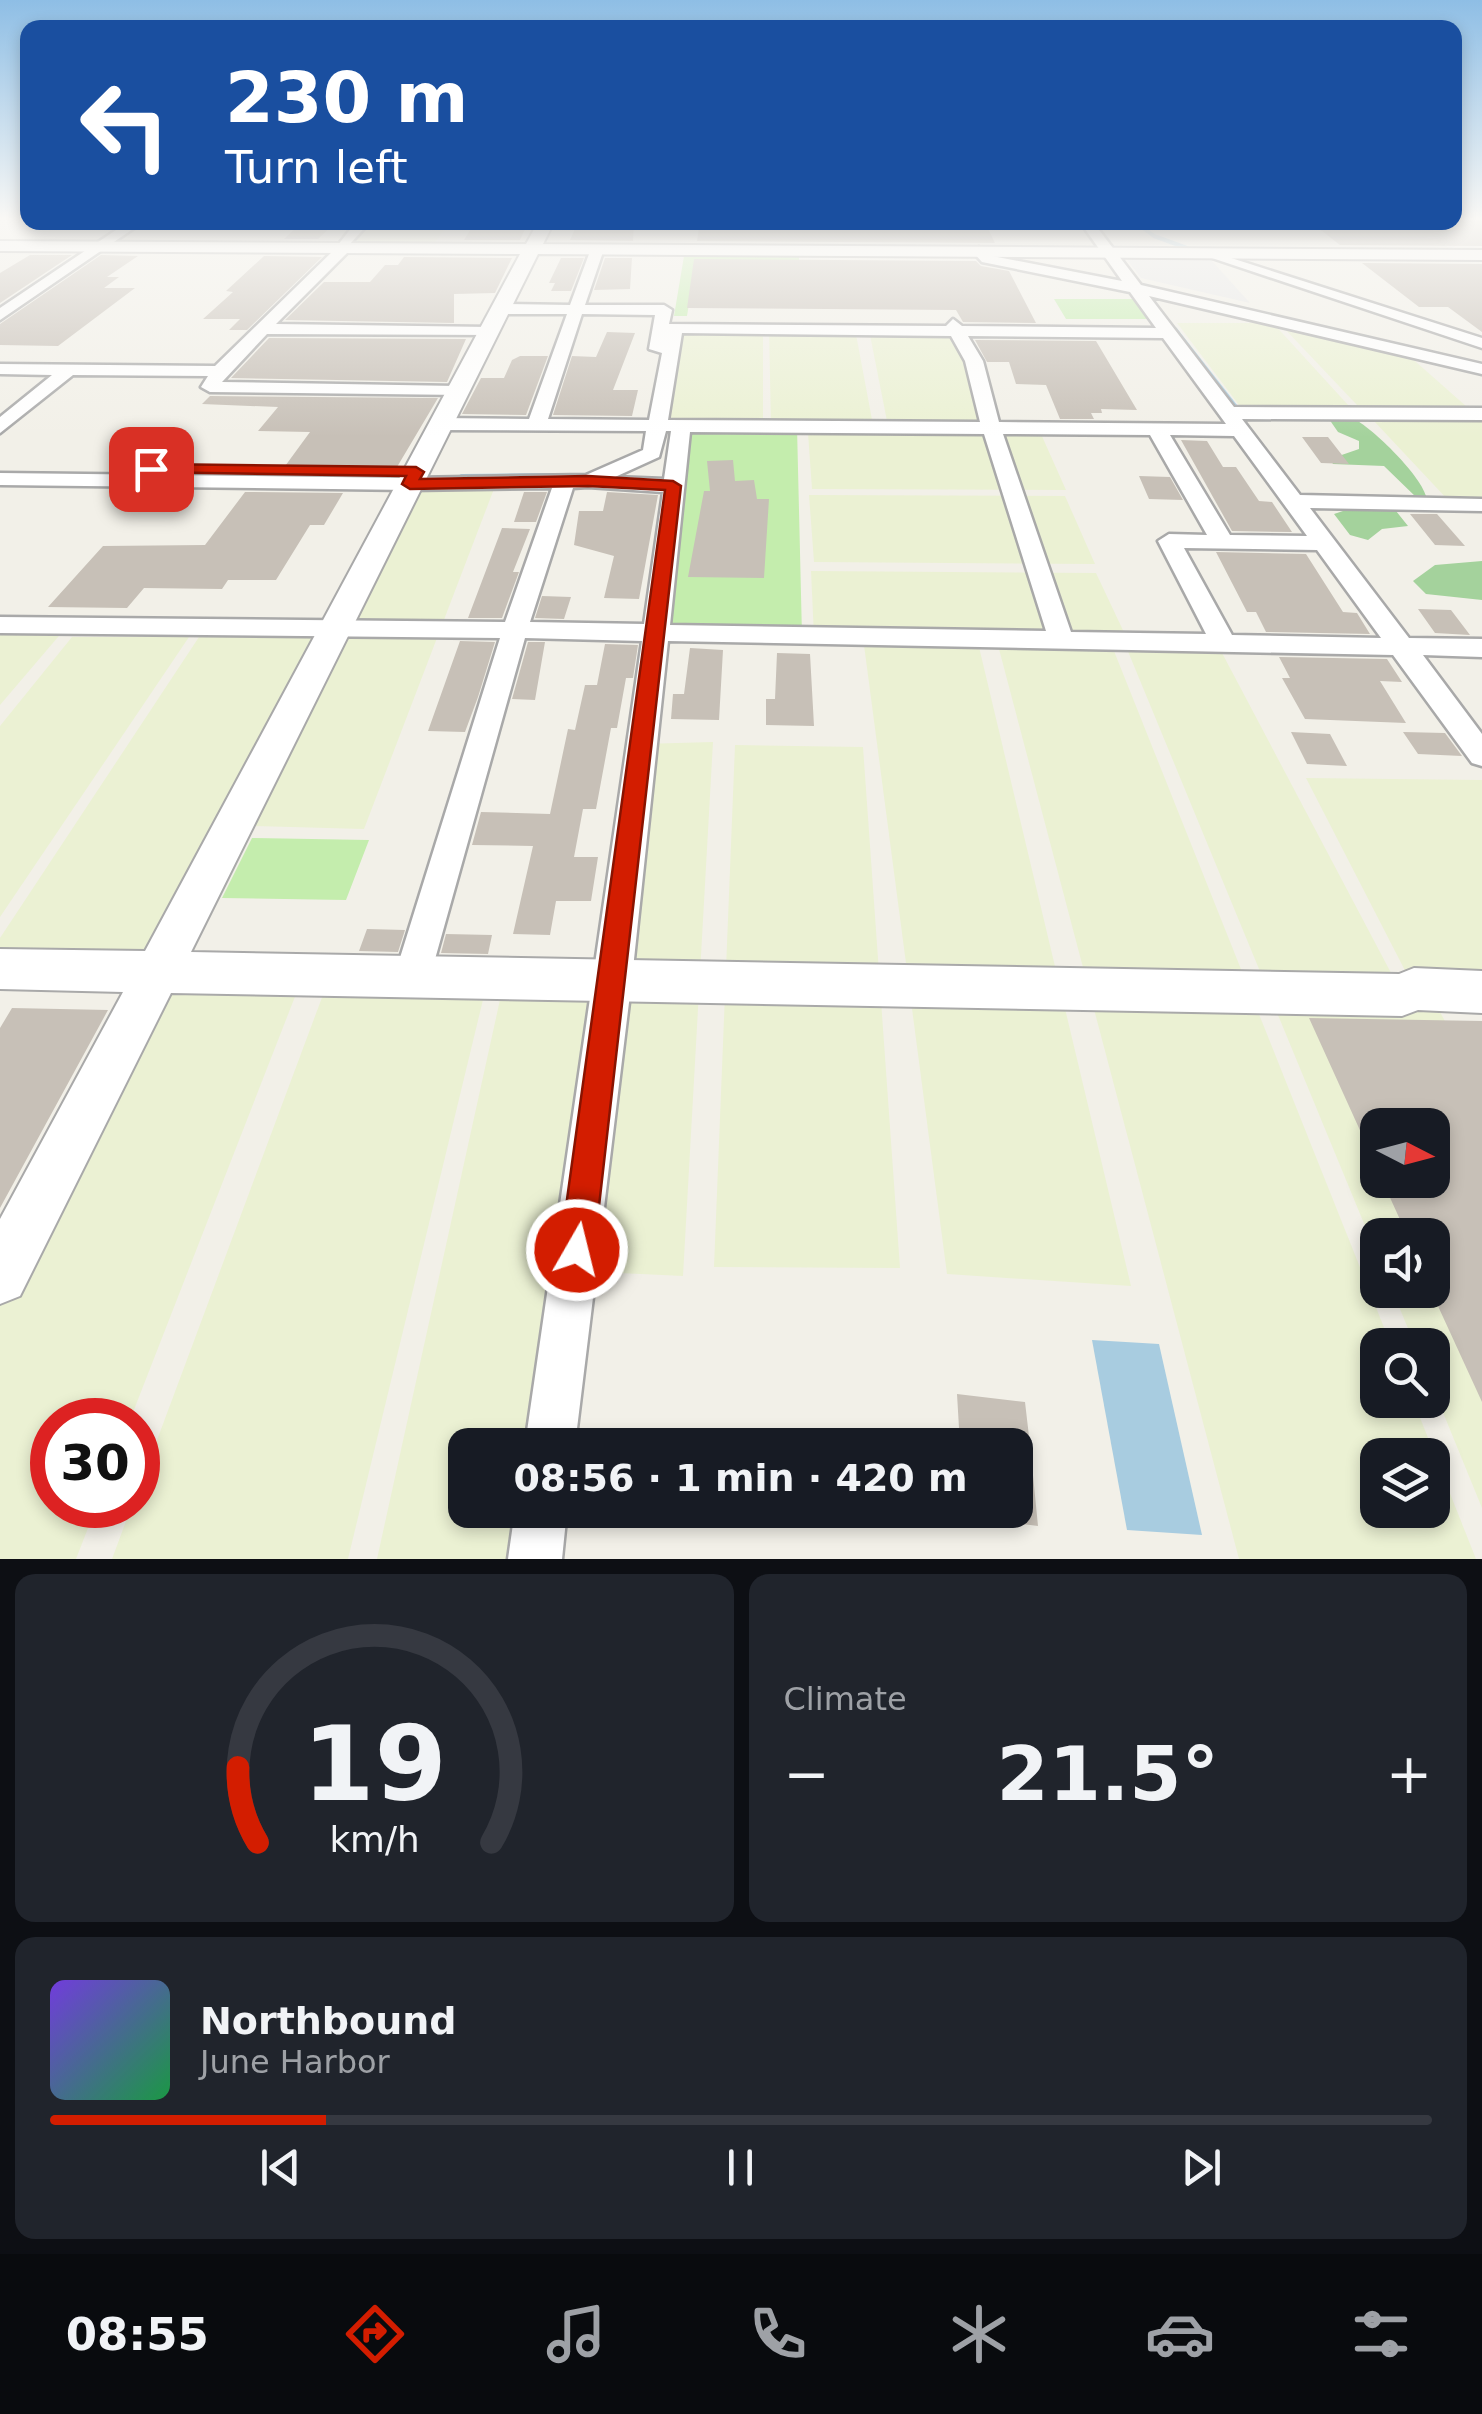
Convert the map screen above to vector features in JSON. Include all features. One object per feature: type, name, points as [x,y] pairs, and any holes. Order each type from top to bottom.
[{"type":"street","points":[[0,315],[36,291]]},
{"type":"street","points":[[300,291],[210,387],[448,408],[536,425],[1156,430],[1235,422],[1482,414]]},
{"type":"street","points":[[0,1276],[510,291]]},
{"type":"street","points":[[536,425],[583,291]]},
{"type":"street","points":[[1137,291],[1482,755]]},
{"type":"street","points":[[1159,291],[1482,370]]},
{"type":"street","points":[[1163,291],[1276,315],[1398,315]]},
{"type":"street","points":[[1325,291],[1482,343]]},
{"type":"street","points":[[501,309],[664,310],[660,426],[673,486],[614,978],[552,1428]]},
{"type":"street","points":[[663,320],[954,327]]},
{"type":"street","points":[[954,327],[974,362],[991,427],[1062,642]]},
{"type":"street","points":[[412,976],[515,630],[577,481],[652,453],[675,328],[1166,329]]},
{"type":"street","points":[[262,329],[489,332]]},
{"type":"street","points":[[0,370],[220,372]]},
{"type":"street","points":[[0,427],[68,370]]},
{"type":"street","points":[[0,479],[413,478],[580,470],[634,447],[660,426]]},
{"type":"street","points":[[1156,430],[1223,542]]},
{"type":"street","points":[[0,468],[673,486]]},
{"type":"street","points":[[1295,501],[1482,505]]},
{"type":"street","points":[[1224,644],[1168,541],[1326,543]]},
{"type":"street","points":[[0,625],[1482,648]]},
{"type":"street","points":[[0,969],[1402,995],[1414,989],[1482,992]]},
{"type":"street","points":[[535,1559],[539,1528]]},
{"type":"green space","points":[[678,291],[691,291],[687,316],[674,316]]},
{"type":"green space","points":[[1054,299],[1134,299],[1149,319],[1066,319]]},
{"type":"green space","points":[[1177,323],[1273,323],[1349,406],[1239,405]]},
{"type":"green space","points":[[1282,326],[1407,354],[1467,407],[1357,405]]},
{"type":"green space","points":[[676,328],[763,329],[763,425],[661,424]]},
{"type":"green space","points":[[769,328],[855,329],[873,425],[771,424]]},
{"type":"green space","points":[[869,330],[956,330],[991,427],[888,426]]},
{"type":"green space","points":[[1349,416],[1393,451],[1426,496],[1418,499],[1384,466],[1333,464],[1330,459],[1359,449],[1359,441],[1338,432],[1329,419]]},
{"type":"green space","points":[[1373,420],[1482,421],[1482,502],[1449,501]]},
{"type":"green space","points":[[681,427],[797,427],[802,636],[663,633]]},
{"type":"green space","points":[[808,433],[1041,434],[1066,490],[812,489]]},
{"type":"green space","points":[[497,481],[364,829],[254,826],[424,483]]},
{"type":"green space","points":[[809,495],[1065,496],[1095,564],[814,562]]},
{"type":"green space","points":[[1349,509],[1396,511],[1408,526],[1382,529],[1368,540],[1350,535],[1334,514]]},
{"type":"green space","points":[[1482,561],[1482,600],[1426,594],[1413,581],[1435,565]]},
{"type":"green space","points":[[811,571],[1096,573],[1129,643],[814,637]]},
{"type":"green space","points":[[0,629],[64,630],[0,705]]},
{"type":"green space","points":[[72,637],[189,637],[0,917],[0,726]]},
{"type":"green space","points":[[199,637],[316,637],[150,952],[0,952],[0,938]]},
{"type":"green space","points":[[864,645],[979,647],[1131,1286],[947,1274]]},
{"type":"green space","points":[[999,649],[1114,651],[1360,1267],[1360,1308],[1376,1308],[1384,1328],[1360,1328],[1360,1418],[1420,1418],[1428,1438],[1360,1438],[1360,1528],[1450,1528],[1450,1493],[1476,1559],[1239,1559]]},
{"type":"green space","points":[[1127,649],[1221,651],[1399,988],[1414,988],[1306,778],[1482,780],[1482,992],[1428,990],[1482,1089],[1482,1508],[1445,1418],[1450,1418],[1450,1328],[1408,1328],[1400,1308],[1450,1308],[1450,1218],[1362,1218]]},
{"type":"green space","points":[[713,742],[683,1276],[598,1272],[576,1428],[448,1428],[448,1528],[563,1528],[559,1559],[377,1559],[505,977],[614,978],[641,744]]},
{"type":"green space","points":[[735,745],[863,747],[900,1268],[714,1267]]},
{"type":"green space","points":[[252,838],[369,840],[346,900],[222,898]]},
{"type":"green space","points":[[149,967],[305,971],[139,1398],[30,1398],[30,1528],[88,1528],[76,1559],[0,1559],[0,1255]]},
{"type":"green space","points":[[330,976],[488,979],[348,1559],[112,1559],[123,1528],[160,1528],[160,1432]]},
{"type":"shaded area","points":[[1197,291],[1239,291],[1250,303]]},
{"type":"water","points":[[1092,1340],[1159,1344],[1202,1535],[1127,1530]]},
{"type":"building","points":[[0,291],[18,291],[0,303]]},
{"type":"building","points":[[49,291],[131,291],[58,346],[0,345],[0,324]]},
{"type":"building","points":[[226,291],[287,291],[247,330],[229,330],[240,319],[203,319],[233,292]]},
{"type":"building","points":[[315,291],[496,291],[454,294],[454,323],[285,320]]},
{"type":"building","points":[[689,291],[1019,291],[1036,323],[963,322],[956,310],[687,308]]},
{"type":"building","points":[[1398,291],[1482,291],[1482,332],[1448,307],[1419,307]]},
{"type":"building","points":[[607,332],[635,333],[613,390],[638,390],[632,416],[553,415],[572,356],[596,357]]},
{"type":"building","points":[[269,338],[466,339],[447,382],[231,378]]},
{"type":"building","points":[[975,340],[1096,341],[1137,410],[1101,409],[1102,413],[1091,413],[1094,419],[1060,419],[1046,385],[1016,384],[1009,362],[987,362]]},
{"type":"building","points":[[520,356],[548,356],[526,415],[462,414],[481,378],[504,378],[512,360]]},
{"type":"building","points":[[210,396],[438,398],[397,467],[358,466],[354,474],[280,473],[310,432],[258,431],[278,407],[202,404]]},
{"type":"building","points":[[1302,437],[1328,437],[1349,464],[1321,463]]},
{"type":"building","points":[[1181,440],[1207,441],[1223,467],[1236,467],[1259,501],[1272,502],[1292,532],[1232,531]]},
{"type":"building","points":[[733,460],[735,481],[754,480],[757,499],[769,499],[764,578],[688,577],[704,491],[710,491],[707,461]]},
{"type":"building","points":[[1139,476],[1170,477],[1183,500],[1149,499]]},
{"type":"building","points":[[245,492],[343,493],[324,525],[310,525],[276,580],[228,580],[222,589],[144,588],[127,608],[48,607],[103,546],[205,545]]},
{"type":"building","points":[[524,492],[547,492],[536,522],[514,522]]},
{"type":"building","points":[[607,492],[658,495],[639,599],[604,598],[614,556],[574,545],[579,511],[603,511]]},
{"type":"building","points":[[1410,514],[1437,514],[1465,546],[1435,545]]},
{"type":"building","points":[[502,528],[530,529],[513,572],[519,572],[502,618],[468,618]]},
{"type":"building","points":[[1216,552],[1306,554],[1343,612],[1357,613],[1370,634],[1266,632],[1256,612],[1247,612]]},
{"type":"building","points":[[542,596],[571,597],[564,619],[535,618]]},
{"type":"building","points":[[1418,609],[1451,610],[1470,635],[1435,633]]},
{"type":"building","points":[[460,641],[495,642],[478,697],[465,732],[428,731]]},
{"type":"building","points":[[528,642],[545,642],[535,700],[512,699]]},
{"type":"building","points":[[605,644],[638,645],[633,678],[626,678],[617,728],[611,728],[596,809],[583,809],[574,857],[598,857],[591,901],[556,901],[550,935],[513,934],[533,846],[472,845],[481,812],[550,814],[568,729],[575,730],[585,685],[597,685]]},
{"type":"building","points":[[690,648],[723,650],[719,720],[671,719],[673,694],[684,694]]},
{"type":"building","points":[[777,653],[810,654],[814,726],[766,725],[766,699],[775,699]]},
{"type":"building","points":[[1279,657],[1387,659],[1402,682],[1380,681],[1406,723],[1305,719],[1282,678],[1290,678]]},
{"type":"building","points":[[1291,732],[1330,734],[1347,766],[1307,764]]},
{"type":"building","points":[[1403,732],[1445,733],[1462,756],[1418,754]]},
{"type":"building","points":[[367,929],[405,930],[398,952],[359,951]]},
{"type":"building","points":[[446,934],[492,935],[488,954],[441,953]]},
{"type":"building","points":[[12,1008],[108,1010],[0,1208],[0,1028]]},
{"type":"building","points":[[1309,1018],[1482,1021],[1482,1402],[1439,1308],[1450,1308],[1450,1218],[1399,1218],[1390,1198],[1450,1198],[1450,1108],[1360,1108],[1360,1130]]},
{"type":"building","points":[[957,1394],[1025,1402],[1028,1428],[959,1428]]},
{"type":"building","points":[[1033,1475],[1038,1526],[1033,1525]]},
{"type":"waterway","points":[[1164,329],[1175,329],[1178,333]]},
{"type":"waterway","points":[[1176,331],[1237,409],[1244,409]]},
{"type":"waterway","points":[[462,477],[552,476]]},
{"type":"route","points":[[151,469],[416,472],[410,484],[588,481],[673,486],[577,1250]]}]
